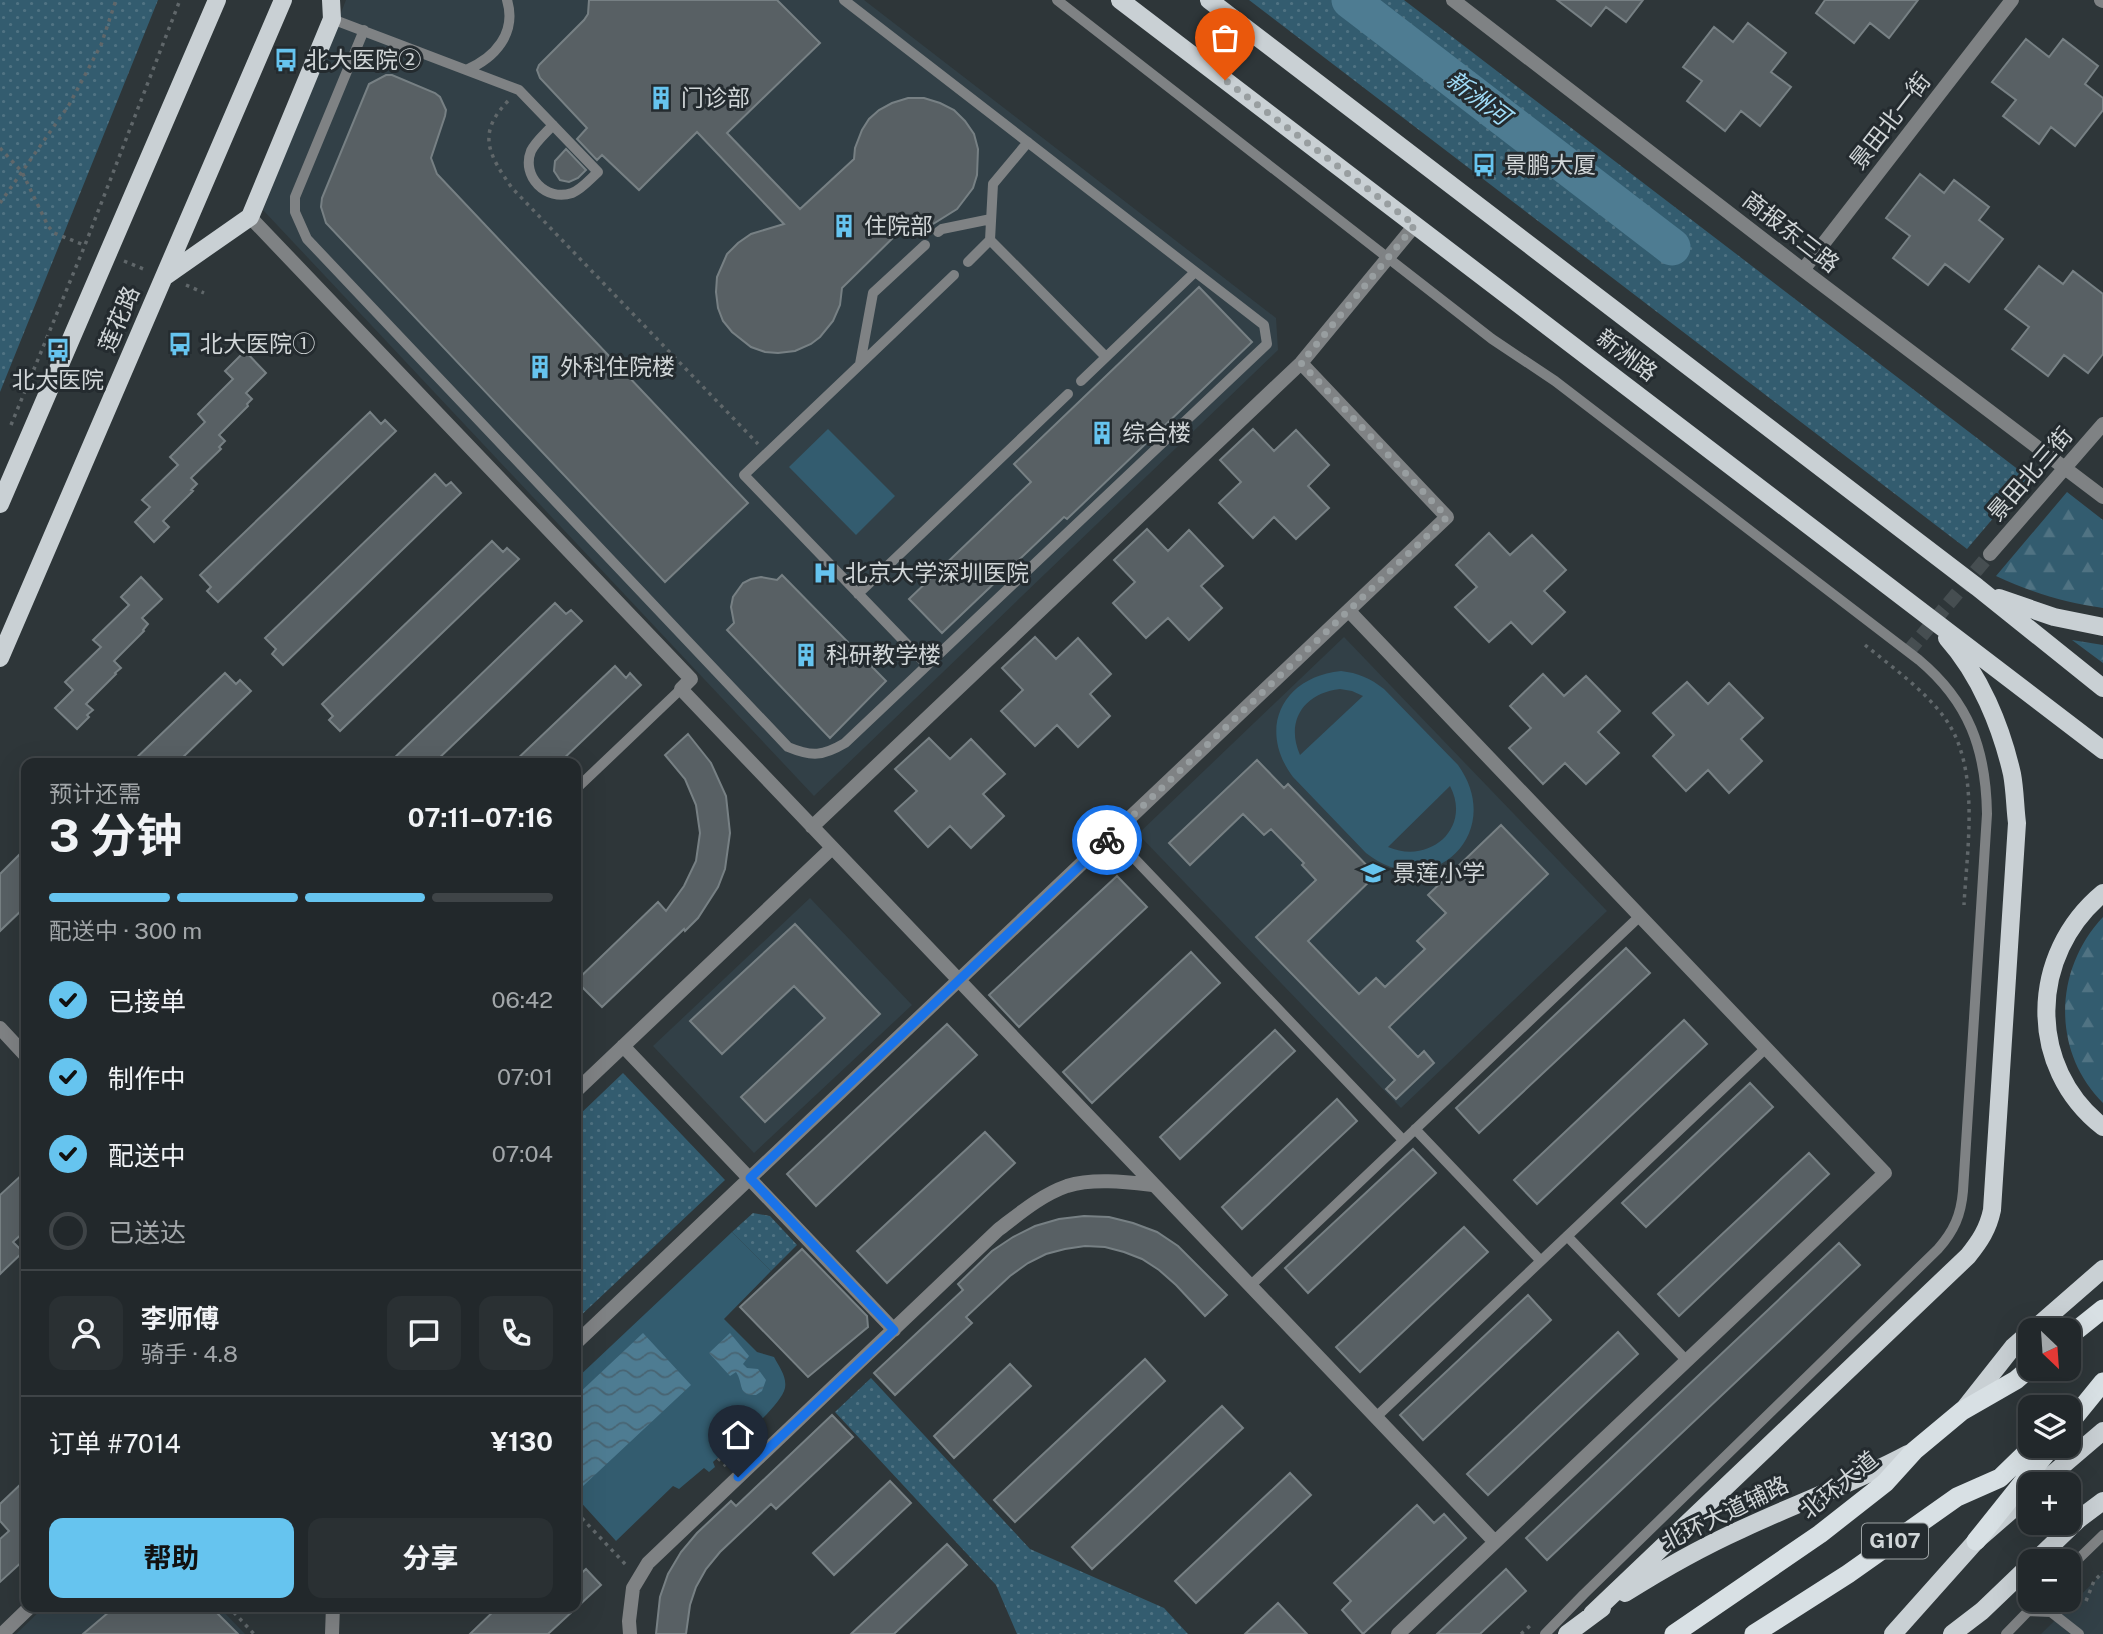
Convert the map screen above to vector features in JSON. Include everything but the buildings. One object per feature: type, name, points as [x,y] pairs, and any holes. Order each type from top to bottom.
[{"type":"highway","points":[[2081,1327],[2103,1309]]},
{"type":"highway","name":"北环大道","points":[[1674,1634],[1820,1534],[1885,1483],[1914,1451],[1962,1411],[2018,1378]]},
{"type":"highway","points":[[2081,1399],[2103,1380]]},
{"type":"highway","points":[[2081,1408],[2103,1380]]},
{"type":"highway","name":"G107","points":[[1754,1634],[1848,1574],[1957,1497],[2000,1478],[2021,1458]]},
{"type":"highway","points":[[1976,1541],[2042,1458]]},
{"type":"main road","name":"莲花路","points":[[0,504],[217,0]]},
{"type":"main road","name":"莲花路","points":[[0,658],[283,0]]},
{"type":"main road","points":[[164,277],[250,217],[332,19],[331,0]]},
{"type":"main road","name":"新洲路","points":[[1120,0],[2103,750]]},
{"type":"main road","name":"新洲路","points":[[1209,0],[1977,587],[2103,688]]},
{"type":"main road","points":[[1977,587],[2001,599],[2054,617],[2103,627]]},
{"type":"main road","points":[[1592,1614],[1968,1256],[1982,1239],[1989,1223],[2017,823],[2012,776],[1999,731],[1983,691],[1957,648],[1924,612]]},
{"type":"main road","points":[[2103,893],[2079,916],[2058,951],[2049,981],[2046,1011],[2049,1042],[2059,1072],[2081,1106],[2103,1127]]},
{"type":"main road","points":[[2046,1318],[2103,1269]]},
{"type":"main road","points":[[1962,1411],[2018,1343]]},
{"type":"main road","points":[[2056,1472],[2103,1431]]},
{"type":"main road","name":"北环大道辅路","points":[[1567,1634],[1592,1614],[1654,1575],[1740,1530],[1869,1475],[1914,1451]]},
{"type":"main road","points":[[2048,1549],[2079,1519],[2103,1501]]},
{"type":"main road","points":[[1893,1634],[1976,1541],[2018,1504]]},
{"type":"main road","points":[[1952,1634],[1982,1611],[2018,1576]]},
{"type":"street","name":"商报东三路","points":[[1453,0],[2103,497]]},
{"type":"street","name":"景田北一街","points":[[1803,270],[2012,0]]},
{"type":"street","points":[[250,217],[691,679],[681,689],[1495,1542]]},
{"type":"street","points":[[812,827],[1301,363],[1415,225]]},
{"type":"street","points":[[581,1338],[1447,517],[1301,363]]},
{"type":"street","name":"景田北三街","points":[[1990,554],[2103,424]]},
{"type":"street","points":[[1349,611],[1885,1173],[1398,1634]]},
{"type":"street","points":[[581,1086],[832,848]]},
{"type":"street","points":[[0,1028],[21,1051]]},
{"type":"street","points":[[623,1046],[894,1330]]},
{"type":"street","points":[[630,1634],[629,1621],[634,1588],[648,1563],[998,1230],[1035,1202],[1068,1186],[1111,1181],[1153,1185]]},
{"type":"street","points":[[2,1634],[25,1612]]},
{"type":"street","points":[[332,1612],[332,1634]]},
{"type":"lane","points":[[466,70],[482,64],[498,49],[508,29],[511,12],[507,0]]},
{"type":"lane","points":[[364,30],[295,197],[295,212],[307,239],[788,747],[816,755],[830,752],[845,743],[1267,344],[1264,325],[844,0]]},
{"type":"lane","points":[[1057,0],[1492,339],[1555,381],[1934,673],[1950,689],[1962,708],[1978,750],[1987,795],[1962,1206],[1953,1229],[1938,1249],[1545,1634]]},
{"type":"lane","points":[[332,19],[519,90],[553,125],[598,172],[572,193],[563,195],[548,192],[535,181],[530,170],[529,158],[535,144],[553,125]]},
{"type":"lane","points":[[968,262],[990,240],[993,184],[1028,142]]},
{"type":"lane","points":[[938,232],[991,219]]},
{"type":"lane","points":[[990,240],[1106,357]]},
{"type":"lane","points":[[860,365],[873,293],[925,245]]},
{"type":"lane","points":[[1082,381],[1195,272]]},
{"type":"lane","points":[[927,666],[744,475],[954,275]]},
{"type":"lane","points":[[858,594],[1068,394]]},
{"type":"lane","points":[[581,784],[681,689]]},
{"type":"lane","points":[[1112,835],[1403,1140]]},
{"type":"lane","points":[[1250,1286],[1640,916]]},
{"type":"lane","points":[[1375,1418],[1766,1048]]},
{"type":"lane","points":[[1415,1129],[1541,1261]]},
{"type":"lane","points":[[1567,1236],[1687,1361]]},
{"type":"lane","points":[[2081,1556],[2103,1535]]},
{"type":"lane","points":[[2007,1634],[2027,1612]]},
{"type":"lane","points":[[2051,1612],[2079,1634]]},
{"type":"path","points":[[0,203],[69,105],[101,46],[116,0]]},
{"type":"path","points":[[7,435],[85,245],[180,0]]},
{"type":"path","points":[[519,90],[490,124],[488,136],[491,152],[501,172],[526,203],[766,453]]},
{"type":"path","points":[[0,148],[22,172],[54,233],[204,293]]},
{"type":"path","points":[[1865,645],[1933,704],[1956,738],[1967,781],[1969,811],[1964,916]]},
{"type":"path","points":[[581,1517],[639,1578]]},
{"type":"path","points":[[2085,1601],[2094,1581],[2103,1572]]},
{"type":"path","points":[[234,1612],[254,1634]]},
{"type":"shaded area","name":"北京大学深圳医院","points":[[346,0],[864,0],[1276,318],[1278,350],[814,796],[263,210]]},
{"type":"shaded area","name":"景莲小学","points":[[1344,637],[1607,911],[1401,1108],[1138,834]]},
{"type":"shaded area","points":[[810,898],[912,1005],[754,1153],[653,1046]]},
{"type":"shaded area","points":[[2103,1573],[2103,1634],[2041,1634],[2063,1612],[2081,1612],[2081,1595]]},
{"type":"shaded area","points":[[39,1612],[224,1612],[245,1634],[16,1634]]},
{"type":"green space","points":[[0,0],[158,0],[0,392]]},
{"type":"green space","points":[[1249,0],[1404,0],[2028,477],[1967,549]]},
{"type":"green space","points":[[828,429],[895,496],[856,535],[789,467]]},
{"type":"green space","points":[[2067,492],[2103,520],[2103,608],[2048,596],[1996,576]]},
{"type":"green space","points":[[2072,640],[2103,645],[2103,663]]},
{"type":"green space","points":[[1341,671],[1374,682],[1458,765],[1471,790],[1473,815],[1468,836],[1455,854],[1437,866],[1415,871],[1391,867],[1366,853],[1293,777],[1282,759],[1277,741],[1281,708],[1290,695],[1304,683],[1321,675]],"holes":[[[1340,689],[1363,696],[1300,755],[1295,731],[1301,711],[1316,696]],[[1450,786],[1455,801],[1455,816],[1451,829],[1443,839],[1432,847],[1418,851],[1388,847]]]},
{"type":"green space","points":[[2103,917],[2103,1103],[2086,1082],[2074,1059],[2067,1035],[2065,1010],[2075,961],[2087,938]]},
{"type":"green space","points":[[623,1073],[725,1180],[581,1315],[581,1113]]},
{"type":"green space","points":[[753,1213],[770,1216],[797,1245],[771,1271],[732,1232]]},
{"type":"green space","points":[[732,1232],[771,1271],[724,1319],[757,1352],[774,1357],[784,1376],[785,1388],[781,1396],[765,1416],[713,1462],[715,1467],[709,1472],[704,1468],[679,1489],[673,1486],[616,1541],[581,1502],[581,1374]]},
{"type":"green space","points":[[871,1378],[1030,1549],[1164,1608],[1188,1634],[1017,1634],[996,1585],[835,1412]]},
{"type":"water","points":[[643,1333],[691,1385],[583,1486],[581,1391]]},
{"type":"water","points":[[730,1333],[749,1356],[743,1364],[747,1368],[758,1369],[766,1380],[762,1391],[756,1395],[746,1394],[736,1372],[730,1376],[709,1353]]},
{"type":"waterway","name":"新洲河","points":[[1350,0],[1672,247]]},
{"type":"tunnel","points":[[1908,652],[1990,554]]},
{"type":"way so far","points":[[1107,840],[1447,517],[1301,363],[1415,225],[1225,80]]},
{"type":"place","name":"北大医院②","points":[[286,60]]},
{"type":"place","name":"门诊部","points":[[661,98]]},
{"type":"place","name":"景鹏大厦","points":[[1484,165]]},
{"type":"place","name":"住院部","points":[[844,226]]},
{"type":"place","name":"北大医院①","points":[[180,344]]},
{"type":"place","name":"北大医院","points":[[58,350]]},
{"type":"place","name":"外科住院楼","points":[[540,367]]},
{"type":"place","name":"综合楼","points":[[1102,433]]},
{"type":"place","name":"北京大学深圳医院","points":[[825,573]]},
{"type":"place","name":"科研教学楼","points":[[806,655]]},
{"type":"place","name":"景莲小学","points":[[1373,873]]},
{"type":"route","points":[[738,1477],[894,1330],[750,1178],[1107,840]]}]
